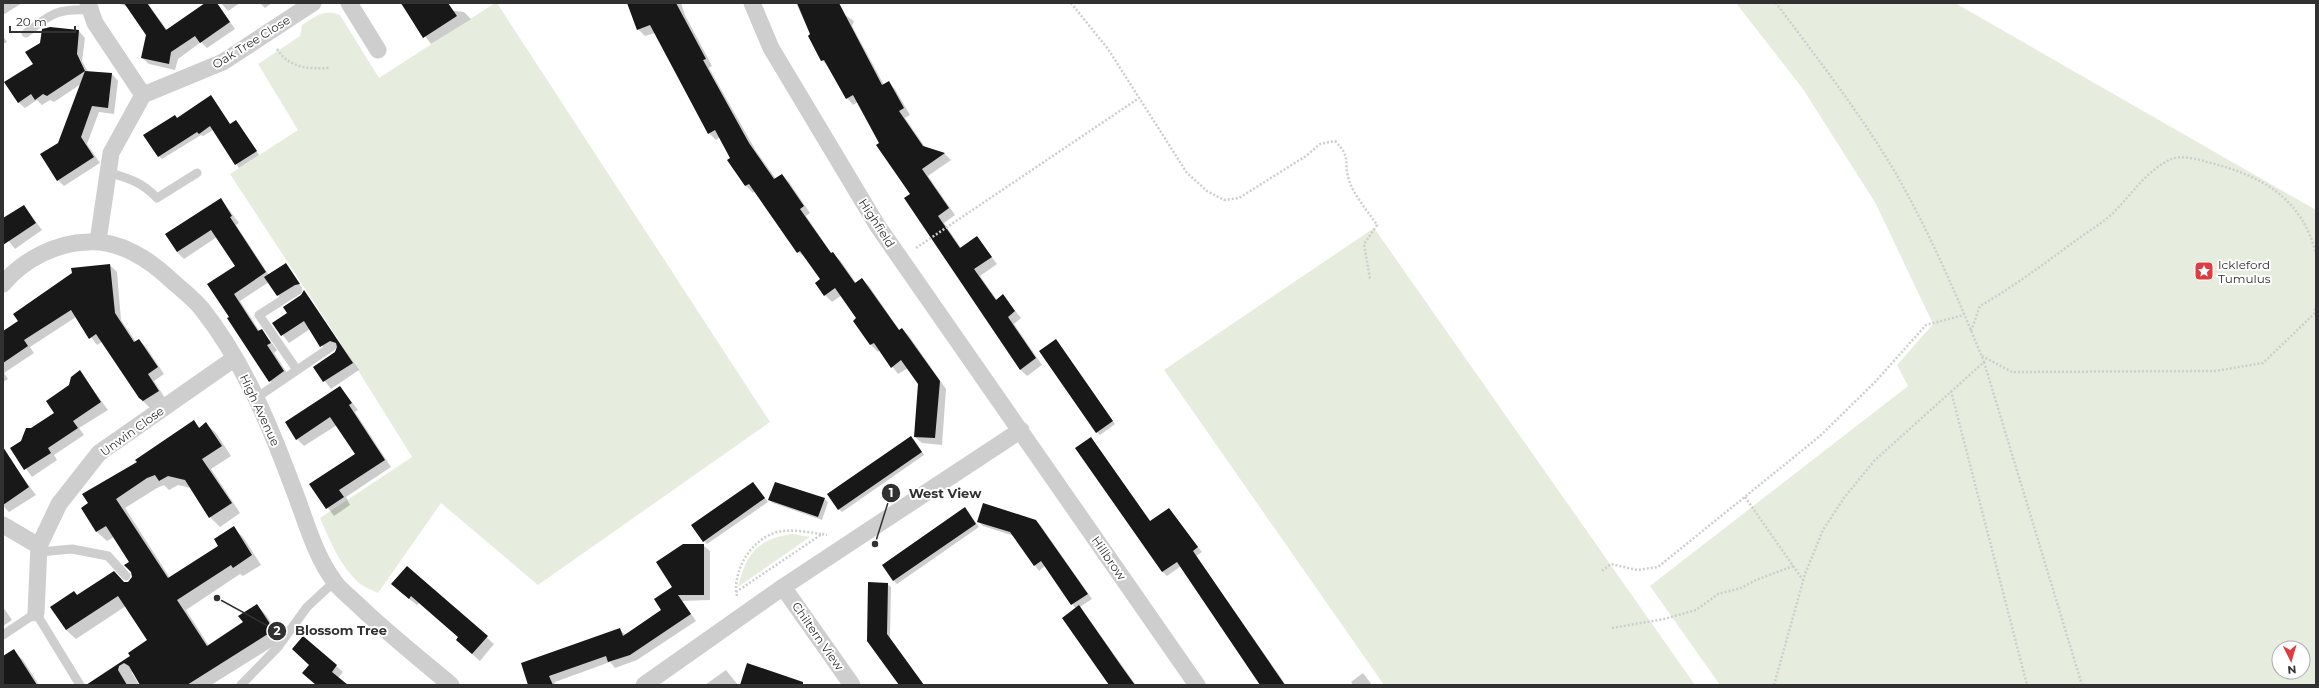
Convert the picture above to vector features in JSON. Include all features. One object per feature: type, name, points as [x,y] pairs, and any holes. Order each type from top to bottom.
[{"type":"street","name":"Oak Tree Close","points":[[143,95],[223,62],[313,3]]},
{"type":"street","points":[[349,3],[378,50]]},
{"type":"street","name":"Highfield","points":[[752,3],[771,48],[877,225],[1021,430]]},
{"type":"street","points":[[89,6],[101,33],[143,95],[111,153],[98,241]]},
{"type":"street","name":"High Avenue","points":[[5,279],[39,255],[58,246],[77,242],[98,241],[117,245],[142,258],[163,272],[201,308],[235,358],[256,398],[293,486],[312,540],[334,582],[369,616],[451,685]]},
{"type":"street","name":"Unwin Close","points":[[36,613],[39,549],[59,504],[98,453],[235,358]]},
{"type":"street","points":[[644,685],[783,587],[1021,430]]},
{"type":"street","name":"Hillbrow","points":[[1021,430],[1197,685]]},
{"type":"street","points":[[3,525],[39,549]]},
{"type":"street","name":"Chiltern View","points":[[783,587],[852,685]]},
{"type":"lane","points":[[26,33],[53,12],[89,6]]},
{"type":"lane","points":[[107,172],[136,180],[147,187],[157,198],[197,173]]},
{"type":"lane","points":[[297,370],[259,316],[298,290]]},
{"type":"lane","points":[[256,398],[331,347]]},
{"type":"lane","points":[[39,549],[72,549],[108,556],[126,576]]},
{"type":"lane","points":[[241,685],[278,647],[307,607],[334,582]]},
{"type":"lane","points":[[3,634],[36,613],[80,685]]},
{"type":"lane","points":[[124,669],[134,685]]},
{"type":"path","points":[[1071,3],[1108,50],[1186,173],[1207,191],[1224,200],[1239,198],[1306,156],[1320,144],[1335,141],[1345,155],[1349,180],[1377,225],[1364,244],[1370,279]]},
{"type":"path","points":[[1776,3],[1832,77],[1895,172],[1945,269],[1982,356],[2082,685]]},
{"type":"path","points":[[267,33],[281,55],[292,64],[307,68],[329,68]]},
{"type":"path","points":[[901,259],[1025,173],[1139,98]]},
{"type":"path","points":[[1971,331],[1980,306],[2011,288],[2113,212],[2138,182],[2172,158],[2196,159],[2227,166],[2251,176],[2283,196],[2302,216],[2316,254]]},
{"type":"path","points":[[1982,356],[2012,372],[2215,371],[2263,363],[2314,314],[2316,305]]},
{"type":"path","points":[[1602,571],[1611,564],[1637,570],[1658,567],[1820,436],[1874,382],[1926,324],[1964,315]]},
{"type":"path","points":[[1774,685],[1803,580],[1823,530],[1844,498],[1874,461],[1983,363]]},
{"type":"path","points":[[1951,391],[2027,685]]},
{"type":"path","points":[[1745,497],[1803,580]]},
{"type":"path","points":[[736,592],[735,580],[743,558],[758,543],[774,533],[786,532],[822,534]]},
{"type":"path","points":[[1612,628],[1664,619],[1696,610],[1718,594],[1741,588],[1756,580],[1793,566]]},
{"type":"shaded area","points":[[497,3],[770,422],[538,585],[441,503],[378,593],[359,583],[346,569],[336,553],[320,518],[412,457],[351,359],[230,174],[298,130],[258,64],[300,36],[302,25],[311,19],[320,14],[329,12],[340,15],[379,78]]},
{"type":"shaded area","points":[[1736,3],[1955,3],[2316,210],[2316,685],[1720,685],[1650,586],[1908,386],[1897,365],[1933,324],[1876,204],[1803,89]]},
{"type":"shaded area","points":[[1374,228],[1695,685],[1384,685],[1164,370]]},
{"type":"shaded area","points":[[792,534],[810,537],[738,587],[741,575],[749,557],[755,550],[770,540],[780,536]]},
{"type":"building","points":[[124,3],[147,3],[166,30],[205,3],[217,3],[230,22],[200,43],[195,36],[171,52],[169,64],[141,58],[146,35]]},
{"type":"building","points":[[401,3],[448,3],[457,16],[423,38]]},
{"type":"building","points":[[627,3],[676,3],[706,59],[703,60],[749,143],[774,179],[782,174],[804,206],[800,209],[831,253],[833,252],[855,283],[862,278],[899,330],[902,328],[940,381],[935,438],[914,437],[918,384],[901,360],[891,368],[874,343],[870,345],[853,321],[856,318],[835,288],[824,296],[815,283],[820,279],[800,251],[797,253],[749,184],[745,186],[727,160],[730,158],[715,130],[708,134],[650,25],[637,30]]},
{"type":"building","points":[[797,3],[839,3],[882,85],[889,81],[904,108],[899,111],[923,146],[945,153],[922,169],[949,208],[938,216],[960,248],[977,236],[992,257],[974,269],[996,300],[1003,294],[1015,311],[1008,317],[1036,358],[1020,370],[904,198],[910,194],[876,145],[879,143],[853,95],[846,99],[824,60],[821,61],[808,36],[810,34]]},
{"type":"building","points":[[50,27],[79,30],[77,54],[85,71],[47,96],[43,94],[35,100],[31,94],[18,103],[4,82],[33,64],[25,52],[40,43],[42,29]]},
{"type":"building","points":[[85,71],[112,73],[108,108],[92,106],[81,137],[94,157],[57,181],[40,154],[58,143]]},
{"type":"building","points":[[211,95],[230,124],[236,120],[257,151],[235,165],[210,126],[199,134],[197,132],[158,157],[143,135],[175,115],[177,118]]},
{"type":"building","points":[[221,198],[232,216],[230,217],[266,272],[234,294],[258,331],[262,329],[271,343],[267,345],[284,371],[269,382],[227,318],[229,317],[207,284],[235,266],[211,230],[177,252],[165,234]]},
{"type":"building","points":[[24,205],[36,223],[3,245],[3,218]]},
{"type":"building","points":[[286,263],[300,284],[295,285],[277,296],[264,277]]},
{"type":"building","points":[[110,264],[115,313],[134,342],[139,339],[158,367],[148,374],[159,391],[143,401],[139,398],[96,334],[89,339],[71,310],[24,340],[28,346],[3,363],[3,331],[18,321],[13,314],[72,273],[71,268]]},
{"type":"building","points":[[304,290],[353,363],[323,382],[313,367],[335,352],[337,347],[336,343],[330,341],[320,347],[304,321],[281,336],[272,323],[287,313],[283,307],[301,295]]},
{"type":"building","points":[[1056,339],[1113,421],[1096,433],[1039,351]]},
{"type":"building","points":[[80,370],[101,402],[73,421],[78,428],[48,448],[51,453],[24,470],[10,448],[21,441],[26,428],[31,428],[54,413],[46,401],[69,385],[71,377]]},
{"type":"building","points":[[340,386],[352,403],[349,405],[385,460],[339,490],[344,497],[326,509],[309,484],[355,454],[330,417],[296,440],[285,422]]},
{"type":"building","points":[[194,420],[199,428],[206,422],[222,446],[202,459],[232,503],[209,518],[185,480],[168,476],[159,481],[155,475],[147,478],[116,499],[168,578],[218,546],[214,539],[234,526],[252,555],[233,568],[231,565],[177,600],[207,646],[243,622],[238,616],[257,604],[274,630],[187,685],[140,685],[129,666],[124,663],[119,666],[118,670],[127,685],[86,685],[130,656],[128,653],[147,640],[118,596],[66,630],[50,607],[74,591],[77,595],[114,571],[124,582],[128,582],[132,577],[131,572],[124,565],[129,562],[106,526],[96,532],[81,508],[88,503],[82,494],[137,462],[135,460]]},
{"type":"building","points":[[911,436],[922,452],[838,510],[827,494]]},
{"type":"building","points":[[1091,437],[1150,521],[1169,508],[1198,547],[1193,551],[1285,685],[1260,685],[1177,562],[1162,572],[1075,448]]},
{"type":"building","points":[[3,447],[29,487],[3,505]]},
{"type":"building","points":[[753,482],[765,498],[703,542],[691,525]]},
{"type":"building","points":[[775,482],[825,498],[818,517],[768,500]]},
{"type":"building","points":[[983,503],[1036,520],[1088,594],[1071,605],[1041,561],[1034,566],[1010,532],[977,522]]},
{"type":"building","points":[[965,507],[976,524],[893,581],[882,565]]},
{"type":"building","points":[[683,544],[704,544],[704,595],[678,595],[691,614],[630,655],[608,662],[606,656],[549,676],[553,685],[528,685],[521,663],[620,628],[623,636],[661,610],[654,599],[672,587],[656,562]]},
{"type":"building","points":[[407,566],[488,636],[472,654],[456,640],[458,637],[411,596],[409,599],[391,584]]},
{"type":"building","points":[[868,582],[888,583],[887,634],[924,685],[899,685],[867,641]]},
{"type":"building","points":[[1079,605],[1135,685],[1109,685],[1062,618]]},
{"type":"building","points":[[303,636],[337,665],[332,672],[348,685],[316,685],[302,673],[309,665],[292,649]]},
{"type":"building","points":[[14,649],[37,685],[3,685],[3,656]]},
{"type":"building","points":[[747,663],[803,682],[803,685],[740,685]]},
{"type":"place","name":"Ickleford Tumulus","points":[[2204,271]]},
{"type":"place","name":"West View","points":[[875,544]]},
{"type":"place","name":"Blossom Tree","points":[[217,598]]}]
